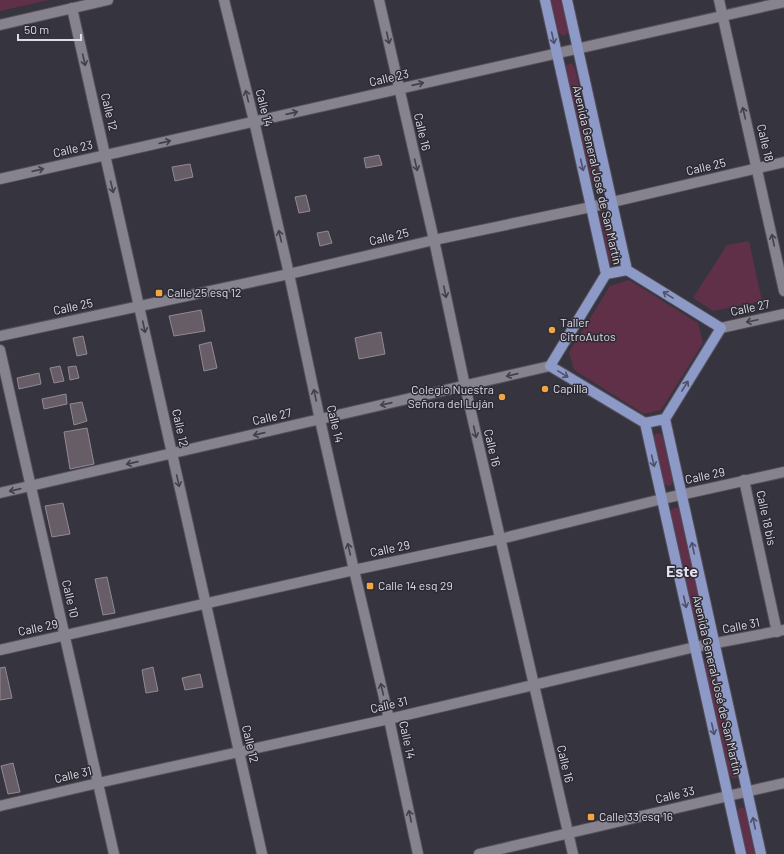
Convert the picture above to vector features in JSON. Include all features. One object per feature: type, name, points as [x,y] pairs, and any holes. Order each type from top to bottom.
[{"type":"main road","name":"Avenida General José de San Martín","points":[[545,0],[606,274],[550,366]]},
{"type":"main road","name":"Avenida General José de San Martín","points":[[567,0],[627,270],[721,328]]},
{"type":"main road","points":[[606,274],[627,270]]},
{"type":"main road","points":[[550,366],[645,423],[665,419],[721,328]]},
{"type":"main road","name":"Avenida General José de San Martín","points":[[665,419],[761,854]]},
{"type":"main road","name":"Avenida General José de San Martín","points":[[645,423],[741,854]]},
{"type":"street","points":[[0,25],[108,0]]},
{"type":"street","name":"Calle 14","points":[[224,0],[289,274],[320,420],[389,718],[418,854]]},
{"type":"street","name":"Calle 16","points":[[379,0],[434,240],[465,386],[572,854]]},
{"type":"street","name":"Calle 18","points":[[719,0],[784,291]]},
{"type":"street","name":"Calle 23","points":[[0,179],[784,2]]},
{"type":"street","name":"Calle 12","points":[[72,8],[262,854]]},
{"type":"street","name":"Calle 25","points":[[0,336],[289,274],[434,240],[591,207],[784,162]]},
{"type":"street","name":"Calle 27","points":[[721,328],[784,314]]},
{"type":"street","name":"Calle 10","points":[[0,350],[114,854]]},
{"type":"street","name":"Calle 27","points":[[0,493],[550,366]]},
{"type":"street","name":"Calle 29","points":[[0,650],[354,570],[500,539],[681,494],[784,472]]},
{"type":"street","name":"Calle 18 bis","points":[[744,480],[781,631]]},
{"type":"street","name":"Calle 31","points":[[0,806],[695,647],[781,631]]},
{"type":"street","name":"Calle 33","points":[[479,854],[784,783]]},
{"type":"shaded area","points":[[0,0],[49,0],[0,11]]},
{"type":"shaded area","points":[[551,0],[561,0],[568,29],[565,36],[561,35],[558,31]]},
{"type":"shaded area","points":[[568,64],[572,64],[575,68],[600,176],[599,181],[595,183],[593,183],[590,178],[565,70],[565,67]]},
{"type":"shaded area","points":[[603,211],[607,212],[609,215],[619,258],[614,264],[609,261],[600,216]]},
{"type":"shaded area","points":[[749,241],[762,301],[713,311],[693,298],[727,245]]},
{"type":"shaded area","points":[[629,280],[698,323],[703,343],[661,410],[644,414],[574,370],[569,352],[610,286]]},
{"type":"shaded area","points":[[657,433],[661,434],[663,438],[673,481],[671,485],[668,486],[663,483],[654,438]]},
{"type":"shaded area","points":[[674,508],[678,508],[680,512],[705,620],[703,627],[698,626],[695,622],[670,513]]},
{"type":"shaded area","points":[[709,659],[714,664],[739,772],[736,779],[732,778],[729,774],[704,666],[705,661]]},
{"type":"shaded area","points":[[744,808],[746,812],[756,854],[746,854],[737,814],[738,809]]},
{"type":"building","points":[[379,155],[382,165],[366,168],[364,158]]},
{"type":"building","points":[[190,164],[193,177],[175,181],[172,167]]},
{"type":"building","points":[[306,195],[310,211],[299,213],[295,197]]},
{"type":"building","points":[[328,231],[332,243],[320,246],[317,233]]},
{"type":"building","points":[[201,310],[205,331],[174,336],[169,316]]},
{"type":"building","points":[[381,332],[385,354],[359,359],[355,338]]},
{"type":"building","points":[[83,336],[87,354],[77,356],[73,338]]},
{"type":"building","points":[[211,342],[217,368],[204,371],[199,345]]},
{"type":"building","points":[[60,366],[64,381],[54,383],[50,368]]},
{"type":"building","points":[[76,366],[79,378],[70,380],[68,367]]},
{"type":"building","points":[[39,373],[41,384],[19,389],[17,378]]},
{"type":"building","points":[[66,394],[67,404],[44,409],[42,399]]},
{"type":"building","points":[[82,402],[87,421],[74,425],[70,404]]},
{"type":"building","points":[[87,428],[94,464],[70,469],[64,432]]},
{"type":"building","points":[[63,503],[70,534],[52,537],[45,506]]},
{"type":"building","points":[[107,577],[115,613],[103,615],[95,579]]},
{"type":"building","points":[[5,667],[12,698],[0,700],[0,668]]},
{"type":"building","points":[[153,667],[158,691],[146,693],[142,670]]},
{"type":"building","points":[[200,674],[203,687],[185,690],[182,678]]},
{"type":"building","points":[[13,763],[20,792],[8,794],[1,766]]},
{"type":"place","name":"Calle 25 esq 12","points":[[159,293]]},
{"type":"place","name":"Taller CitroAutos","points":[[552,330]]},
{"type":"place","name":"Capilla","points":[[545,389]]},
{"type":"place","name":"Colegio Nuestra Señora del Luján","points":[[502,397]]},
{"type":"place","name":"Calle 14 esq 29","points":[[370,586]]},
{"type":"place","name":"Calle 33 esq 16","points":[[591,817]]},
{"type":"district","name":"Este","points":[[682,571]]}]
